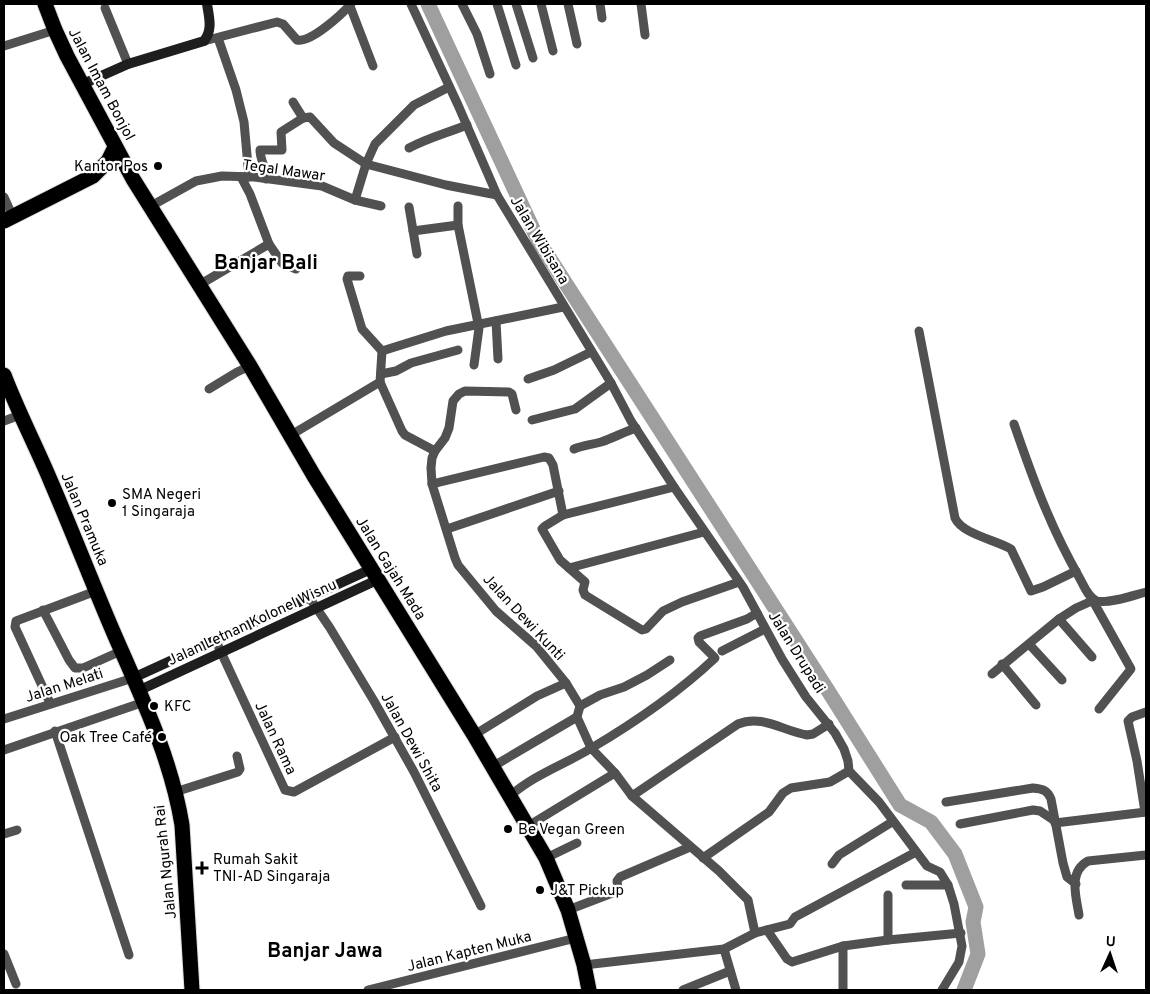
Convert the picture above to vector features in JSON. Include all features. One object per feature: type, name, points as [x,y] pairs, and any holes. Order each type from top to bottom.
[{"type":"highway","name":"Jalan Imam Bonjol","points":[[45,4],[55,30],[133,178]]},
{"type":"highway","points":[[8,219],[93,176],[108,161],[115,146]]},
{"type":"highway","points":[[93,176],[116,173],[125,174],[133,178]]},
{"type":"highway","name":"Jalan Gajah Mada","points":[[133,178],[250,366],[374,575],[474,734],[546,858],[568,910],[584,965],[589,990]]},
{"type":"highway","name":"Jalan Pramuka","points":[[4,375],[139,690]]},
{"type":"highway","name":"Jalan Ngurah Rai","points":[[139,690],[160,742],[175,792],[182,824],[192,990]]},
{"type":"street","points":[[204,41],[210,28],[207,4]]},
{"type":"street","name":"Jalan Wibisana","points":[[382,352],[442,332],[563,307],[497,195],[411,4]]},
{"type":"street","points":[[462,4],[477,34],[490,74]]},
{"type":"street","points":[[498,4],[516,65]]},
{"type":"street","points":[[516,4],[533,58]]},
{"type":"street","points":[[541,4],[554,51]]},
{"type":"street","points":[[568,4],[577,44]]},
{"type":"street","points":[[600,4],[602,18]]},
{"type":"street","points":[[640,4],[645,35]]},
{"type":"street","points":[[83,84],[128,64],[204,41],[277,22],[283,24],[298,40],[306,40],[332,22],[351,5],[373,66]]},
{"type":"street","points":[[105,8],[128,64]]},
{"type":"street","points":[[4,46],[55,30]]},
{"type":"street","points":[[218,38],[236,90],[244,122],[245,177],[250,194],[269,244],[282,263],[296,269]]},
{"type":"street","points":[[355,200],[366,164],[375,144],[414,105],[449,87]]},
{"type":"street","points":[[293,102],[303,118]]},
{"type":"street","points":[[266,179],[266,170],[261,163],[260,150],[282,150],[282,132],[303,118],[310,117],[334,143],[366,164],[446,185],[497,195]]},
{"type":"street","points":[[409,148],[429,138],[467,125]]},
{"type":"street","name":"Tegal Mawar","points":[[151,206],[196,181],[215,177],[245,177],[322,186],[355,200],[381,206]]},
{"type":"street","points":[[4,197],[8,219]]},
{"type":"street","points":[[458,206],[458,225],[479,335],[474,365]]},
{"type":"street","points":[[409,207],[417,254]]},
{"type":"street","points":[[413,231],[458,225]]},
{"type":"street","points":[[199,285],[269,244]]},
{"type":"street","points":[[360,276],[351,275],[347,279],[354,306],[362,329],[382,352],[381,378],[405,435],[435,451],[445,438],[449,428],[454,401],[462,392],[510,392],[515,402],[516,410]]},
{"type":"street","name":"Jalan Drupadi","points":[[563,307],[592,352],[636,428],[739,582],[806,697],[829,724],[844,749],[849,771],[879,802],[892,822],[927,866],[940,872],[948,885],[954,904],[962,946],[959,962],[942,990]]},
{"type":"street","points":[[496,321],[498,359]]},
{"type":"street","points":[[919,331],[955,518],[958,523],[1011,549],[1031,590],[1043,587],[1076,571]]},
{"type":"street","points":[[291,435],[381,378],[411,363],[458,350]]},
{"type":"street","points":[[528,379],[554,370],[592,352]]},
{"type":"street","points":[[209,389],[250,366]]},
{"type":"street","points":[[532,420],[575,409],[611,384]]},
{"type":"street","points":[[4,421],[20,415]]},
{"type":"street","points":[[1014,424],[1042,502],[1059,542],[1094,600],[1132,670],[1099,709]]},
{"type":"street","points":[[574,449],[587,444],[591,445],[601,442],[636,428]]},
{"type":"street","name":"Jalan Dewi Kunti","points":[[435,451],[432,458],[432,484],[458,565],[496,611],[536,646],[566,683],[580,706]]},
{"type":"street","points":[[432,484],[544,457],[552,460],[564,515]]},
{"type":"street","points":[[674,487],[564,515],[542,529],[560,560],[585,582],[583,590],[585,595],[642,630],[646,629],[663,611],[682,602],[739,582]]},
{"type":"street","points":[[447,529],[559,491]]},
{"type":"street","points":[[569,568],[704,532]]},
{"type":"street","name":"Jalan Letnan Kolonel Wisnu","points":[[139,690],[215,639],[309,597],[374,575]]},
{"type":"street","name":"Jalan Letnan Kolonel Wisnu","points":[[139,690],[316,609],[374,575]]},
{"type":"street","points":[[50,703],[15,624],[19,620],[43,610],[96,591]]},
{"type":"street","points":[[992,674],[1059,619],[1076,608],[1094,600],[1106,601],[1146,592]]},
{"type":"street","name":"Jalan Dewi Shita","points":[[309,597],[330,628],[394,737],[422,788],[480,906]]},
{"type":"street","points":[[43,610],[75,668],[83,668],[121,651]]},
{"type":"street","points":[[510,796],[537,777],[591,748],[670,696],[715,658],[699,642],[698,638],[757,613]]},
{"type":"street","points":[[1059,619],[1092,657]]},
{"type":"street","points":[[722,651],[765,629]]},
{"type":"street","name":"Jalan Rama","points":[[215,639],[285,790],[294,792],[394,737]]},
{"type":"street","points":[[1029,644],[1062,680]]},
{"type":"street","points":[[670,660],[648,675],[624,687],[600,695],[580,706],[577,717],[591,748],[615,773],[632,796],[719,871],[748,900],[755,933]]},
{"type":"street","points":[[1002,664],[1036,705]]},
{"type":"street","points":[[474,734],[537,696],[566,683]]},
{"type":"street","points":[[4,750],[55,732],[139,690]]},
{"type":"street","name":"Jalan Melati","points":[[4,719],[50,703],[139,690]]},
{"type":"street","points":[[960,824],[1032,810],[1040,811],[1055,822],[1146,812],[1128,721],[1132,717],[1146,712]]},
{"type":"street","points":[[492,767],[577,717]]},
{"type":"street","points":[[632,796],[738,724],[751,720],[807,735],[813,734],[829,724]]},
{"type":"street","points":[[55,732],[129,955]]},
{"type":"street","points":[[175,792],[238,772],[240,769],[237,756]]},
{"type":"street","points":[[703,858],[769,812],[783,793],[791,788],[830,782],[849,771]]},
{"type":"street","points":[[528,826],[615,773]]},
{"type":"street","points":[[946,802],[1033,788],[1044,789],[1048,792],[1051,799],[1064,868],[1070,881],[1076,884]]},
{"type":"street","points":[[832,864],[839,856],[892,822]]},
{"type":"street","points":[[4,834],[17,830]]},
{"type":"street","points":[[546,858],[577,843]]},
{"type":"street","points":[[568,910],[615,892],[618,888],[617,881],[620,877],[690,846]]},
{"type":"street","points":[[584,965],[724,949],[755,933],[790,924],[794,917],[916,852]]},
{"type":"street","points":[[1079,915],[1076,874],[1080,866],[1088,862],[1146,855]]},
{"type":"street","points":[[906,885],[948,885]]},
{"type":"street","points":[[888,895],[888,940]]},
{"type":"street","points":[[767,930],[787,959],[792,962],[843,946],[960,933]]},
{"type":"street","name":"Jalan Kapten Muka","points":[[368,990],[576,938]]},
{"type":"street","points":[[843,946],[843,990]]},
{"type":"street","points":[[724,949],[736,990]]},
{"type":"street","points":[[4,954],[16,984]]},
{"type":"street","points":[[684,990],[730,971]]},
{"type":"waterway","points":[[428,4],[539,242],[900,805],[931,822],[955,854],[976,907],[973,922],[978,954],[964,990]]},
{"type":"place","name":"Kantor Pos","points":[[158,166]]},
{"type":"place","name":"SMA Negeri 1 Singaraja","points":[[112,503]]},
{"type":"place","name":"KFC","points":[[154,706]]},
{"type":"place","name":"Oak Tree Café","points":[[162,737]]},
{"type":"place","name":"Be Vegan Green","points":[[508,829]]},
{"type":"place","name":"Rumah Sakit TNI-AD Singaraja","points":[[202,868]]},
{"type":"place","name":"J&T Pickup","points":[[540,890]]},
{"type":"district","name":"Banjar Bali","points":[[266,262]]},
{"type":"district","name":"Banjar Jawa","points":[[325,950]]}]
